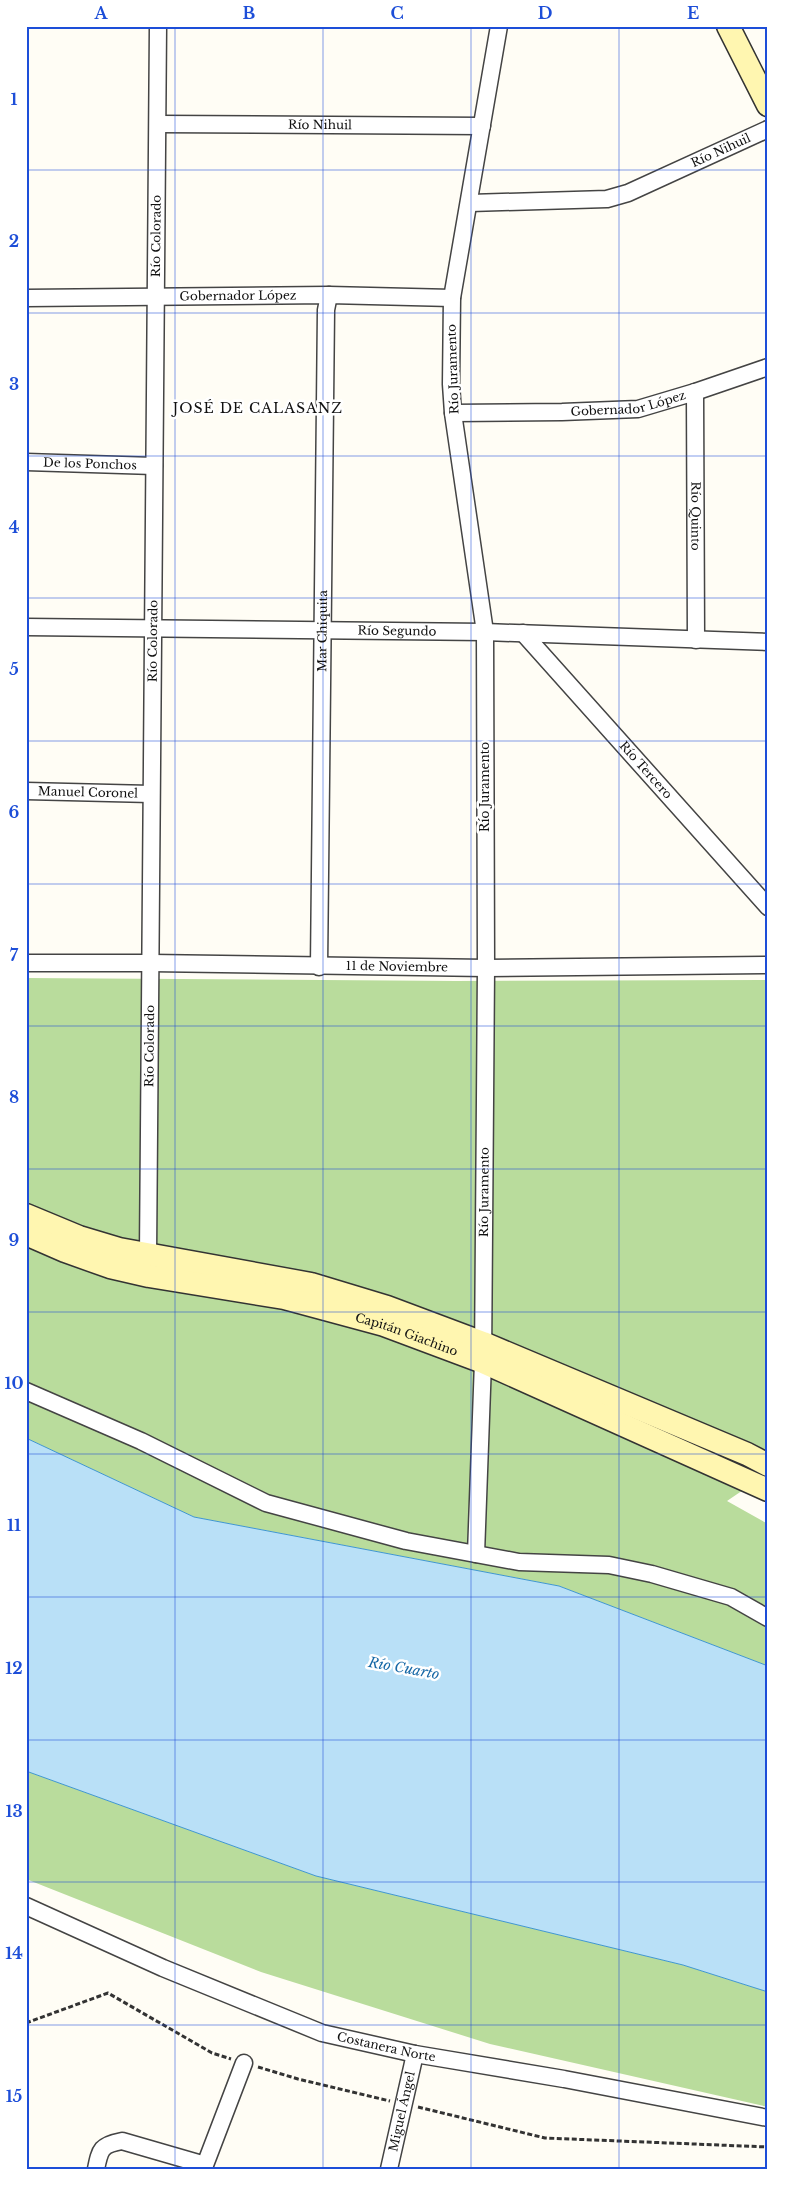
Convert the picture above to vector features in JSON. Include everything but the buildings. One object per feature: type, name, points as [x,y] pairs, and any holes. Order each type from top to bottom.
[{"type":"main road","points":[[728,26],[768,106]]},
{"type":"main road","name":"Capitán Giachino","points":[[26,1215],[79,1237],[148,1255],[311,1284],[387,1307],[768,1490]]},
{"type":"main road","name":"Capitán Giachino","points":[[26,1234],[65,1251],[110,1267],[150,1276],[284,1298],[483,1352],[747,1454],[768,1465]]},
{"type":"street","name":"Río Colorado","points":[[148,1255],[158,26]]},
{"type":"street","name":"Río Juramento","points":[[476,1554],[483,1352],[486,968],[485,632],[451,384],[452,298],[499,26]]},
{"type":"street","name":"Río Nihuil","points":[[158,124],[482,126]]},
{"type":"street","name":"Río Nihuil","points":[[470,202],[607,199],[628,193],[768,129]]},
{"type":"street","name":"Gobernador López","points":[[26,298],[329,295],[452,298]]},
{"type":"street","name":"Mar Chiquita","points":[[319,967],[321,630],[326,310],[329,295]]},
{"type":"street","name":"Gobernador López","points":[[454,413],[562,412],[638,408],[695,392],[768,367]]},
{"type":"street","name":"Río Quinto","points":[[695,392],[696,640]]},
{"type":"street","name":"De los Ponchos","points":[[26,462],[154,466]]},
{"type":"street","name":"Río Segundo","points":[[26,627],[485,632],[767,643]]},
{"type":"street","name":"Río Tercero","points":[[523,633],[768,907]]},
{"type":"street","name":"Manuel Coronel","points":[[26,792],[151,794]]},
{"type":"street","name":"11 de Noviembre","points":[[26,964],[151,963],[486,968],[768,965]]},
{"type":"street","points":[[26,1391],[141,1441],[266,1502],[406,1541],[519,1562],[609,1565],[652,1574],[731,1597],[768,1618]]},
{"type":"street","name":"Costanera Norte","points":[[26,1906],[163,1968],[322,2033],[415,2054],[574,2080],[768,2118]]},
{"type":"street","name":"Miguel Ángel","points":[[389,2169],[415,2054]]},
{"type":"street","points":[[96,2169],[99,2152],[109,2143],[122,2141],[205,2164],[244,2063]]},
{"type":"green space","points":[[26,978],[456,981],[768,980],[768,1473],[727,1501],[768,1524],[768,1666],[559,1586],[194,1517],[26,1438]]},
{"type":"green space","points":[[26,1771],[316,1876],[683,1965],[768,1992],[768,2107],[490,2044],[261,1972],[26,1879]]},
{"type":"water","name":"Río Cuarto","points":[[26,1438],[194,1517],[559,1586],[768,1666],[768,1992],[683,1965],[316,1876],[26,1771]]},
{"type":"district","name":"JOSÉ DE CALASANZ","points":[[258,408]]}]
